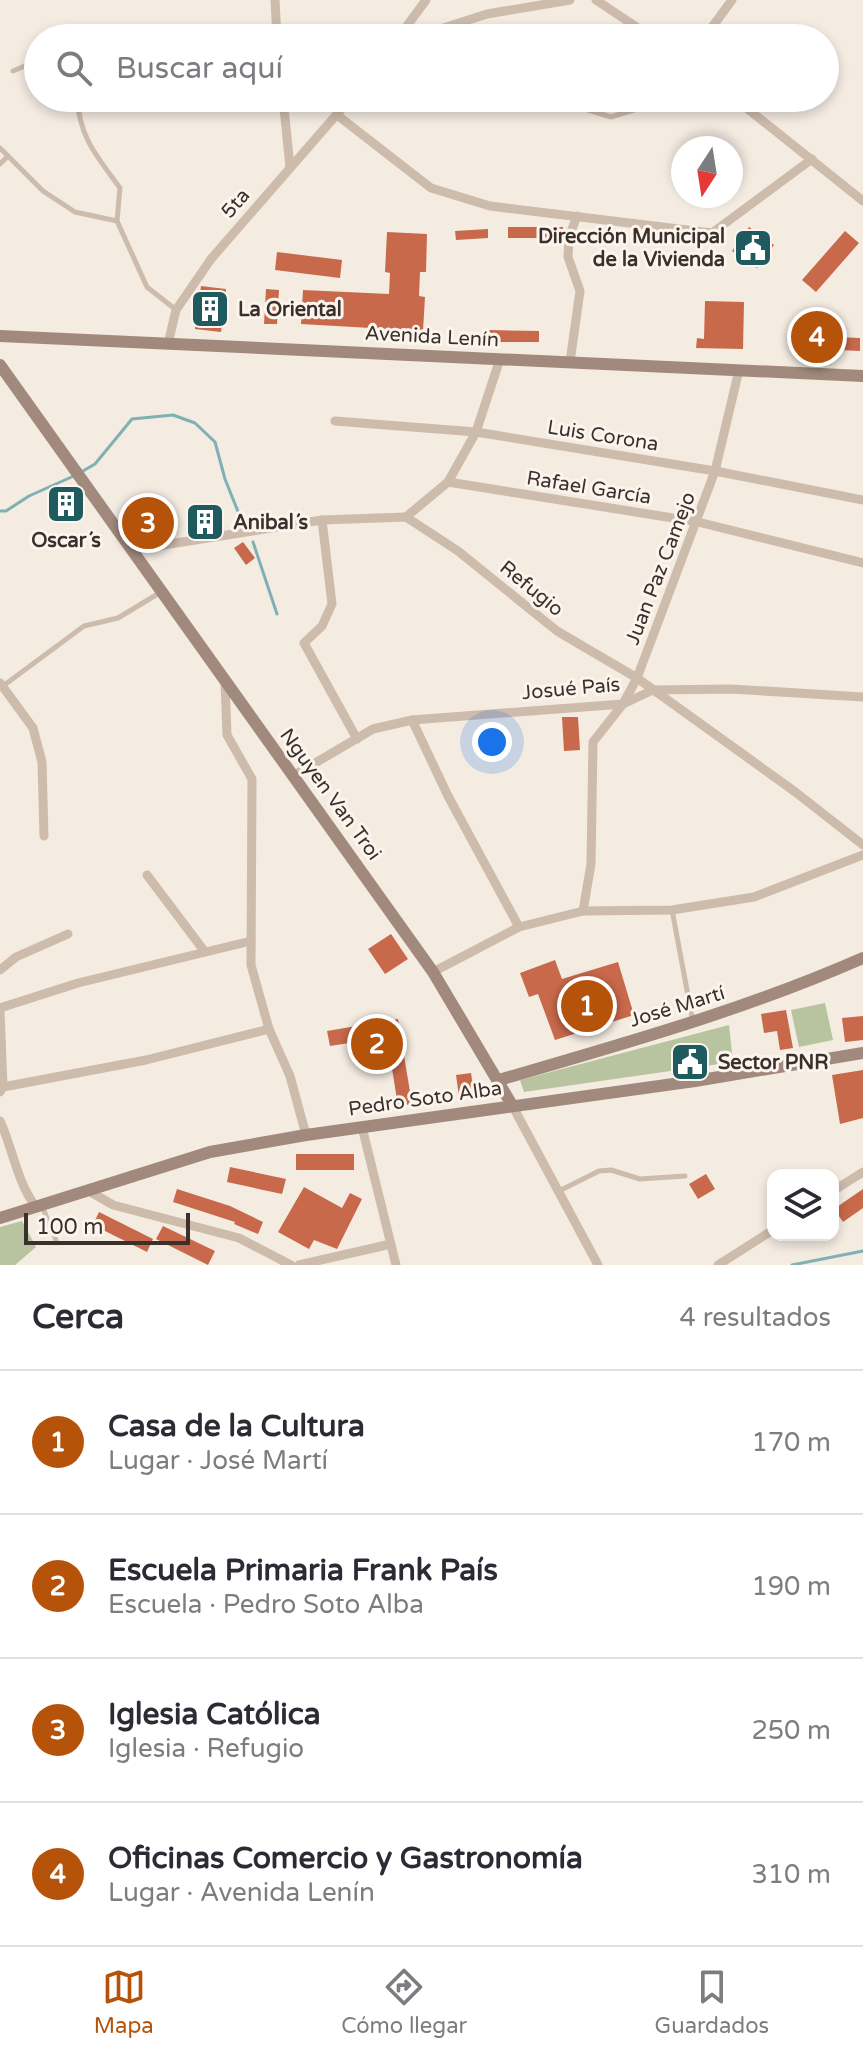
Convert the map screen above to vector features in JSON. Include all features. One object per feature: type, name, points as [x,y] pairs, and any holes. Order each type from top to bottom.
[{"type":"street","points":[[275,0],[276,24]]},
{"type":"street","points":[[408,24],[426,0]]},
{"type":"street","points":[[456,24],[487,14],[570,0]]},
{"type":"street","points":[[596,0],[632,24]]},
{"type":"street","points":[[714,24],[732,0]]},
{"type":"street","points":[[284,112],[290,167]]},
{"type":"street","name":"5ta","points":[[168,344],[176,310],[211,259],[339,112]]},
{"type":"street","points":[[752,112],[863,201]]},
{"type":"street","points":[[337,115],[431,188],[490,206],[712,233],[812,159]]},
{"type":"street","points":[[570,362],[580,291],[568,257],[569,237],[577,216]]},
{"type":"street","name":"Avenida Lenín","points":[[0,336],[863,376]]},
{"type":"street","points":[[132,550],[322,520],[406,517],[448,482],[476,432],[500,359]]},
{"type":"street","name":"Juan Paz Camejo","points":[[583,911],[591,864],[593,742],[623,704],[637,678],[715,471],[739,370]]},
{"type":"street","name":"Nguyen Van Troi","points":[[2,373],[73,467],[433,972],[499,1080],[598,1265]]},
{"type":"street","name":"Luis Corona","points":[[335,421],[476,432],[715,471],[863,500]]},
{"type":"street","name":"Rafael García","points":[[448,482],[698,522],[863,563]]},
{"type":"street","name":"Refugio","points":[[406,517],[458,551],[557,631],[637,678],[794,791],[863,845]]},
{"type":"street","points":[[322,520],[332,604],[322,626],[304,643],[357,739]]},
{"type":"street","points":[[225,680],[227,735],[252,779],[251,965],[269,1029],[290,1076],[306,1135]]},
{"type":"street","points":[[1,686],[33,728],[42,762],[44,836]]},
{"type":"street","name":"Josué País","points":[[293,776],[373,729],[412,720],[623,704],[653,690],[731,689],[863,697]]},
{"type":"street","points":[[412,720],[448,796],[519,927]]},
{"type":"street","points":[[433,972],[519,927],[583,911],[672,910],[754,897],[863,855]]},
{"type":"street","points":[[147,875],[205,952]]},
{"type":"street","points":[[0,970],[16,957],[68,934]]},
{"type":"street","points":[[251,941],[78,983],[0,1010],[1,1089],[146,1060],[269,1029]]},
{"type":"street","name":"José Martí","points":[[499,1080],[693,1023],[794,989],[863,958]]},
{"type":"street","name":"Pedro Soto Alba","points":[[0,1218],[210,1152],[306,1135],[695,1081],[863,1053]]},
{"type":"street","points":[[0,1121],[10,1142],[25,1193],[39,1206]]},
{"type":"street","points":[[362,1127],[396,1265]]},
{"type":"street","points":[[839,1187],[863,1172]]},
{"type":"street","points":[[89,1191],[113,1205],[239,1238],[291,1265]]},
{"type":"street","points":[[718,1265],[767,1234]]},
{"type":"street","points":[[299,1265],[391,1244]]},
{"type":"lane","points":[[13,71],[24,66]]},
{"type":"lane","points":[[78,112],[88,143],[120,188],[117,221],[147,287],[176,310]]},
{"type":"lane","points":[[595,112],[611,117],[627,112]]},
{"type":"lane","points":[[0,148],[43,191],[75,212],[117,221]]},
{"type":"lane","points":[[0,164],[8,156]]},
{"type":"lane","points":[[1,686],[84,626],[118,618],[162,592]]},
{"type":"lane","points":[[672,910],[693,1023]]},
{"type":"lane","points":[[557,1192],[599,1171],[611,1170],[640,1179],[685,1176]]},
{"type":"lane","points":[[39,1206],[56,1240]]},
{"type":"green space","points":[[825,1003],[833,1040],[799,1047],[791,1010]]},
{"type":"green space","points":[[729,1025],[733,1062],[524,1092],[520,1080]]},
{"type":"green space","points":[[22,1221],[36,1247],[15,1265],[0,1265],[0,1227]]},
{"type":"building","points":[[508,227],[563,227],[563,231],[561,238],[508,238]]},
{"type":"building","name":"Dirección Municipal de la Vivienda","points":[[749,227],[774,245],[757,268],[732,251]]},
{"type":"building","points":[[488,229],[488,238],[456,240],[455,231]]},
{"type":"building","points":[[845,231],[859,243],[816,292],[802,280]]},
{"type":"building","points":[[387,232],[427,234],[426,272],[420,272],[419,296],[425,297],[423,331],[301,324],[303,290],[389,294],[390,273],[385,272]]},
{"type":"building","points":[[277,252],[342,260],[340,278],[275,270]]},
{"type":"building","name":"La Oriental","points":[[201,286],[226,289],[221,332],[195,329]]},
{"type":"building","points":[[266,289],[279,290],[277,324],[264,324]]},
{"type":"building","points":[[705,301],[744,302],[743,349],[696,348],[697,338],[704,339]]},
{"type":"building","points":[[799,324],[811,325],[810,336],[860,338],[860,351],[798,348]]},
{"type":"building","points":[[489,330],[539,331],[539,342],[489,342]]},
{"type":"building","name":"Oscar´s","points":[[70,491],[79,504],[61,517],[52,505]]},
{"type":"building","points":[[146,504],[166,529],[148,540],[129,517]]},
{"type":"building","name":"Anibal´s","points":[[209,513],[212,529],[200,531],[197,515]]},
{"type":"building","points":[[243,542],[255,558],[246,565],[234,548]]},
{"type":"building","points":[[562,717],[578,717],[580,750],[564,751]]},
{"type":"building","points":[[391,934],[408,959],[385,974],[368,949]]},
{"type":"building","points":[[555,960],[562,979],[618,962],[634,1015],[555,1040],[538,994],[529,997],[520,973]]},
{"type":"building","points":[[786,1010],[793,1048],[780,1050],[777,1031],[764,1033],[761,1014]]},
{"type":"building","points":[[863,1016],[863,1040],[845,1042],[842,1018]]},
{"type":"building","points":[[398,1019],[412,1104],[398,1106],[387,1037],[330,1046],[327,1031]]},
{"type":"building","points":[[863,1070],[863,1118],[840,1124],[832,1075]]},
{"type":"building","points":[[471,1073],[474,1093],[459,1096],[456,1075]]},
{"type":"building","points":[[296,1154],[354,1154],[354,1170],[296,1170]]},
{"type":"building","points":[[230,1167],[286,1179],[282,1194],[227,1182]]},
{"type":"building","points":[[706,1174],[715,1189],[698,1199],[689,1184]]},
{"type":"building","points":[[304,1187],[342,1208],[350,1193],[362,1199],[337,1249],[314,1240],[309,1249],[278,1232]]},
{"type":"building","points":[[177,1189],[230,1206],[263,1222],[258,1234],[235,1222],[173,1202]]},
{"type":"building","points":[[863,1189],[863,1208],[843,1222],[839,1216],[839,1206]]},
{"type":"building","points":[[99,1212],[153,1239],[147,1252],[93,1225]]},
{"type":"building","points":[[163,1226],[215,1251],[208,1265],[156,1239]]},
{"type":"waterway","points":[[83,471],[95,464],[132,419],[173,415],[195,423],[215,442],[225,479],[243,524]]},
{"type":"waterway","points":[[0,511],[6,511],[29,496],[76,475]]},
{"type":"waterway","points":[[253,542],[277,614]]},
{"type":"waterway","points":[[792,1265],[863,1251]]},
{"type":"place","name":"Dirección Municipal de la Vivienda","points":[[753,248]]},
{"type":"place","name":"La Oriental","points":[[210,309]]},
{"type":"place","name":"Oficinas Comercio y Gastronomía","points":[[817,337]]},
{"type":"place","name":"Oscar´s","points":[[66,504]]},
{"type":"place","name":"Anibal´s","points":[[205,522]]},
{"type":"place","name":"Iglesia Católica","points":[[148,523]]},
{"type":"place","name":"Casa de la Cultura","points":[[587,1006]]},
{"type":"place","name":"Escuela Primaria Frank País","points":[[377,1044]]},
{"type":"place","name":"Sector PNR","points":[[690,1062]]}]
